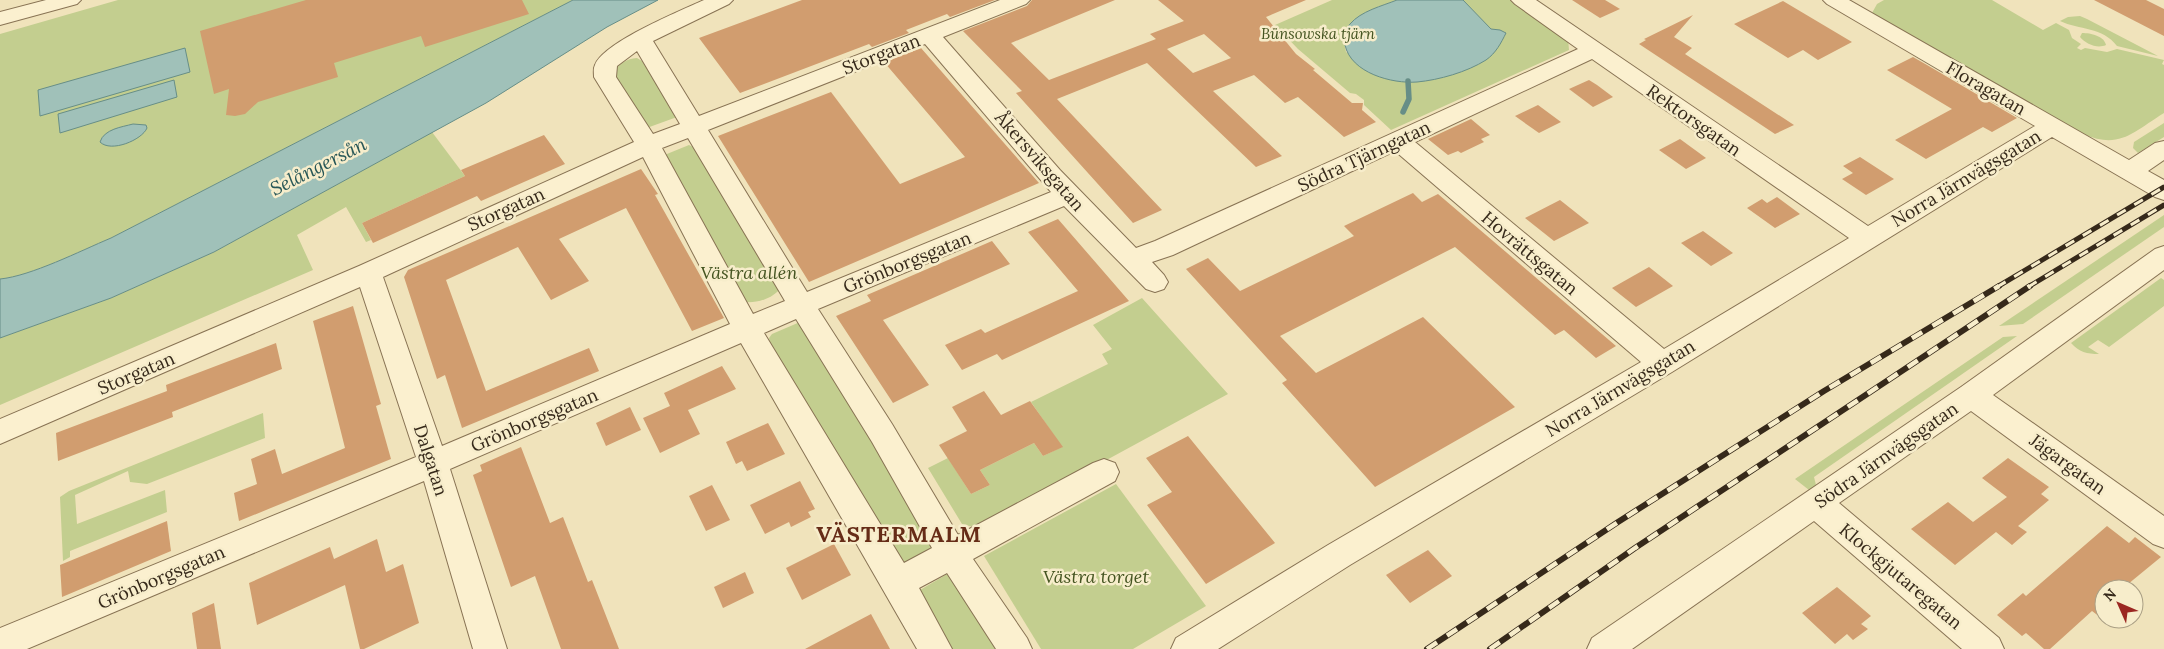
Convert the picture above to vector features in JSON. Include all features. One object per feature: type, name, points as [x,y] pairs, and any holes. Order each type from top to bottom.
[{"type":"street","points":[[0,19],[70,0]]},
{"type":"street","points":[[722,0],[664,26],[619,52],[606,64],[605,77],[648,145],[747,329],[898,583],[935,649]]},
{"type":"street","name":"Storgatan","points":[[0,432],[368,273],[648,145],[1019,0]]},
{"type":"street","name":"Rektorsgatan","points":[[1522,0],[1867,238]]},
{"type":"street","name":"Floragatan","points":[[1834,0],[2164,191]]},
{"type":"street","name":"Åkersviksgatan","points":[[929,36],[1068,194],[1154,282]]},
{"type":"street","points":[[641,40],[801,305],[882,433],[952,554],[1015,649]]},
{"type":"street","name":"Södra Tjärngatan","points":[[1133,259],[1164,248],[1594,50]]},
{"type":"street","name":"Norra Järnvägsgatan","points":[[1188,649],[1339,555],[1662,364],[2051,126]]},
{"type":"street","name":"Hovrättsgatan","points":[[1399,141],[1662,364]]},
{"type":"street","points":[[2130,171],[2164,149]]},
{"type":"street","name":"Grönborgsgatan","points":[[0,644],[1068,194]]},
{"type":"street","name":"Södra Järnvägsgatan","points":[[1604,649],[1816,504],[2164,256]]},
{"type":"street","name":"Dalgatan","points":[[368,273],[433,463],[490,649]]},
{"type":"street","name":"Jägargatan","points":[[1971,395],[2164,534]]},
{"type":"street","points":[[898,583],[1104,472]]},
{"type":"street","name":"Klockgjutaregatan","points":[[1816,504],[1987,649]]},
{"type":"green space","points":[[118,0],[573,0],[111,238],[41,268],[0,279],[0,34]]},
{"type":"green space","name":"Bünsowska tjärn","points":[[1332,0],[1397,0],[1377,7],[1359,17],[1347,31],[1345,40],[1346,52],[1386,78],[1416,82],[1467,69],[1500,30],[1491,30],[1463,0],[1511,0],[1568,39],[1569,50],[1391,130],[1364,105],[1364,100],[1356,94],[1350,93],[1298,49],[1275,25]]},
{"type":"green space","points":[[1884,0],[1992,0],[2043,30],[2056,23],[2069,30],[2072,38],[2081,44],[2077,48],[2081,50],[2085,48],[2107,52],[2117,49],[2164,60],[2162,64],[2164,65],[2164,113],[2126,137],[2107,140],[2083,134],[1872,13],[1877,4]]},
{"type":"green space","points":[[2080,16],[2158,56],[2117,46],[2105,35],[2060,21],[2068,17]]},
{"type":"green space","points":[[2082,33],[2100,37],[2106,45],[2095,46],[2088,44],[2080,37]]},
{"type":"green space","points":[[637,58],[642,61],[677,117],[644,129],[613,81],[613,71],[616,68],[627,60]]},
{"type":"green space","points":[[2164,123],[2164,137],[2138,153],[2133,148],[2134,142]]},
{"type":"green space","points":[[432,132],[465,176],[362,223],[371,240],[366,242],[346,207],[297,235],[313,270],[0,405],[0,338],[111,298],[214,252]]},
{"type":"green space","name":"Västra allén","points":[[689,145],[693,147],[781,287],[770,297],[760,301],[746,302],[662,156]]},
{"type":"green space","points":[[2164,215],[2164,227],[2023,324],[1999,326]]},
{"type":"green space","points":[[2161,278],[2164,280],[2164,306],[2109,347],[2098,340],[2088,347],[2099,354],[2091,354],[2083,352],[2071,343]]},
{"type":"green space","points":[[1142,298],[1228,394],[1101,463],[973,527],[962,524],[928,468],[948,458],[971,494],[990,485],[980,470],[1034,443],[1043,456],[1062,447],[1031,402],[1108,364],[1102,354],[1112,349],[1093,325]]},
{"type":"green space","name":"Västra allén","points":[[800,322],[807,324],[934,552],[908,567],[898,565],[770,343],[769,338],[772,334]]},
{"type":"green space","points":[[2017,336],[1814,477],[1816,485],[1809,490],[1795,479],[2003,337]]},
{"type":"green space","points":[[263,413],[265,438],[147,484],[130,482],[128,471],[75,495],[77,524],[165,490],[167,512],[70,551],[70,557],[63,561],[60,497],[69,491]]},
{"type":"green space","name":"Västra torget","points":[[1116,484],[1206,606],[1133,649],[1041,649],[984,556]]},
{"type":"green space","points":[[949,573],[1002,649],[948,649],[919,598],[920,590]]},
{"type":"water","name":"Selångersån","points":[[573,0],[658,0],[607,27],[486,103],[214,252],[111,298],[0,338],[0,279],[41,268],[111,238]]},
{"type":"water","name":"Bünsowska tjärn","points":[[1397,0],[1463,0],[1491,29],[1506,33],[1498,48],[1490,57],[1462,72],[1417,82],[1385,79],[1364,70],[1355,63],[1349,55],[1344,36],[1348,26],[1355,19],[1372,9]]},
{"type":"water","points":[[185,48],[190,72],[40,116],[38,90]]},
{"type":"water","points":[[174,80],[177,97],[60,133],[58,114]]},
{"type":"water","points":[[133,124],[146,125],[147,128],[133,141],[118,146],[105,145],[100,142],[109,131]]},
{"type":"building","points":[[306,0],[522,0],[529,14],[425,47],[421,36],[334,63],[338,77],[258,102],[245,114],[226,115],[229,89],[214,94],[200,31]]},
{"type":"building","points":[[802,0],[995,0],[950,17],[947,14],[906,30],[909,33],[872,47],[869,44],[740,93],[699,38]]},
{"type":"building","points":[[1032,0],[1115,0],[1011,43],[1049,80],[1156,39],[1150,34],[1184,21],[1158,0],[1306,0],[1266,17],[1296,54],[1352,103],[1363,103],[1362,110],[1376,122],[1344,137],[1298,97],[1285,103],[1254,75],[1213,91],[1282,156],[1256,167],[1147,63],[1057,99],[1162,210],[1133,223],[1016,93],[1022,91],[963,31],[1027,6]],"holes":[[[1204,34],[1231,58],[1193,73],[1167,49]]]},
{"type":"building","points":[[1572,0],[1605,0],[1620,9],[1600,18]]},
{"type":"building","points":[[2094,0],[2146,0],[2164,9],[2164,36]]},
{"type":"building","points":[[1783,1],[1852,42],[1818,60],[1803,50],[1788,58],[1734,24]]},
{"type":"building","points":[[1693,15],[1674,37],[1692,48],[1685,54],[1794,125],[1775,134],[1639,44],[1646,40],[1644,39]]},
{"type":"building","points":[[921,48],[1039,183],[809,282],[718,136],[831,92],[900,184],[965,157],[884,62]]},
{"type":"building","points":[[1913,57],[2017,118],[1992,132],[1983,127],[1926,159],[1895,140],[1952,109],[1887,70]]},
{"type":"building","points":[[1589,80],[1613,97],[1593,107],[1569,89]]},
{"type":"building","points":[[1538,105],[1561,122],[1539,133],[1515,116]]},
{"type":"building","points":[[1471,119],[1490,135],[1481,139],[1484,142],[1461,153],[1458,151],[1448,155],[1428,139]]},
{"type":"building","points":[[544,135],[565,164],[481,201],[477,196],[373,243],[362,223],[465,176],[461,170]]},
{"type":"building","points":[[1680,139],[1706,158],[1686,169],[1659,150]]},
{"type":"building","points":[[1860,157],[1894,179],[1866,195],[1842,179],[1853,173],[1843,166]]},
{"type":"building","points":[[641,169],[658,194],[655,195],[724,318],[692,331],[626,208],[559,239],[589,281],[551,300],[518,247],[446,280],[486,391],[589,348],[599,371],[462,428],[445,375],[437,379],[404,277],[408,270]]},
{"type":"building","points":[[1413,193],[1422,202],[1438,194],[1616,346],[1596,358],[1564,330],[1555,335],[1455,247],[1280,336],[1316,373],[1423,317],[1515,407],[1375,487],[1282,383],[1287,380],[1186,269],[1208,258],[1240,291],[1354,236],[1344,226]]},
{"type":"building","points":[[1777,197],[1800,214],[1775,228],[1747,208],[1762,199],[1767,203]]},
{"type":"building","points":[[1560,200],[1589,223],[1554,241],[1525,218]]},
{"type":"building","points":[[1058,219],[1129,301],[1002,360],[997,354],[962,370],[945,345],[981,329],[985,333],[1078,291],[1028,232]]},
{"type":"building","points":[[1703,231],[1733,253],[1711,266],[1681,243]]},
{"type":"building","points":[[992,241],[1010,264],[883,320],[929,385],[893,403],[836,316],[871,301],[867,295]]},
{"type":"building","points":[[1649,267],[1673,286],[1636,307],[1612,288]]},
{"type":"building","points":[[353,306],[381,404],[376,406],[391,459],[239,521],[234,493],[257,484],[251,459],[275,449],[282,474],[345,448],[313,321]]},
{"type":"building","points":[[276,343],[282,369],[172,412],[173,417],[58,461],[56,433],[167,391],[166,385]]},
{"type":"building","points":[[722,366],[736,389],[688,410],[700,434],[660,453],[643,418],[670,406],[664,393]]},
{"type":"building","points":[[984,391],[1001,415],[1030,401],[1063,447],[1043,456],[1034,443],[980,470],[990,485],[971,494],[939,445],[967,431],[952,407]]},
{"type":"building","points":[[630,407],[641,430],[606,446],[596,423]]},
{"type":"building","points":[[768,423],[785,454],[747,471],[742,461],[736,464],[726,442]]},
{"type":"building","points":[[1188,436],[1275,543],[1206,584],[1147,505],[1172,492],[1146,458]]},
{"type":"building","points":[[521,447],[550,523],[563,517],[588,582],[592,580],[619,649],[561,649],[535,576],[511,587],[473,475],[482,471],[480,465]]},
{"type":"building","points":[[2008,458],[2049,487],[2041,494],[2049,500],[2018,526],[2027,532],[2012,545],[1996,532],[1955,565],[1911,529],[1948,502],[1973,522],[2007,497],[1982,478]]},
{"type":"building","points":[[800,481],[815,509],[808,512],[811,517],[791,527],[789,522],[765,534],[750,505]]},
{"type":"building","points":[[712,485],[730,520],[706,531],[689,496]]},
{"type":"building","points":[[167,521],[171,551],[62,597],[60,565]]},
{"type":"building","points":[[2107,526],[2129,543],[2135,537],[2161,557],[2134,579],[2094,579],[2094,612],[2092,611],[2050,649],[2044,649],[2026,633],[2022,636],[1997,615],[2023,593],[2026,596]]},
{"type":"building","points":[[377,539],[386,572],[403,564],[419,623],[364,649],[360,649],[345,585],[257,625],[249,583],[330,547],[334,559]]},
{"type":"building","points":[[834,544],[851,575],[802,600],[786,568]]},
{"type":"building","points":[[1428,550],[1452,576],[1410,603],[1386,575]]},
{"type":"building","points":[[745,572],[754,593],[723,608],[714,587]]},
{"type":"building","points":[[1837,587],[1871,616],[1861,624],[1868,629],[1853,640],[1847,634],[1835,644],[1802,613]]},
{"type":"building","points":[[214,603],[221,649],[197,649],[192,613]]},
{"type":"building","points":[[871,614],[890,649],[805,649]]},
{"type":"waterway","points":[[1403,112],[1409,99],[1408,81]]},
{"type":"railway","points":[[1997,287],[2164,187]]},
{"type":"railway","points":[[2028,287],[2164,205]]},
{"type":"railway","points":[[1427,649],[1618,522],[1824,391],[1999,286]]},
{"type":"railway","points":[[1490,649],[1635,548],[2030,286]]},
{"type":"district","name":"VÄSTERMALM","points":[[899,534]]}]
